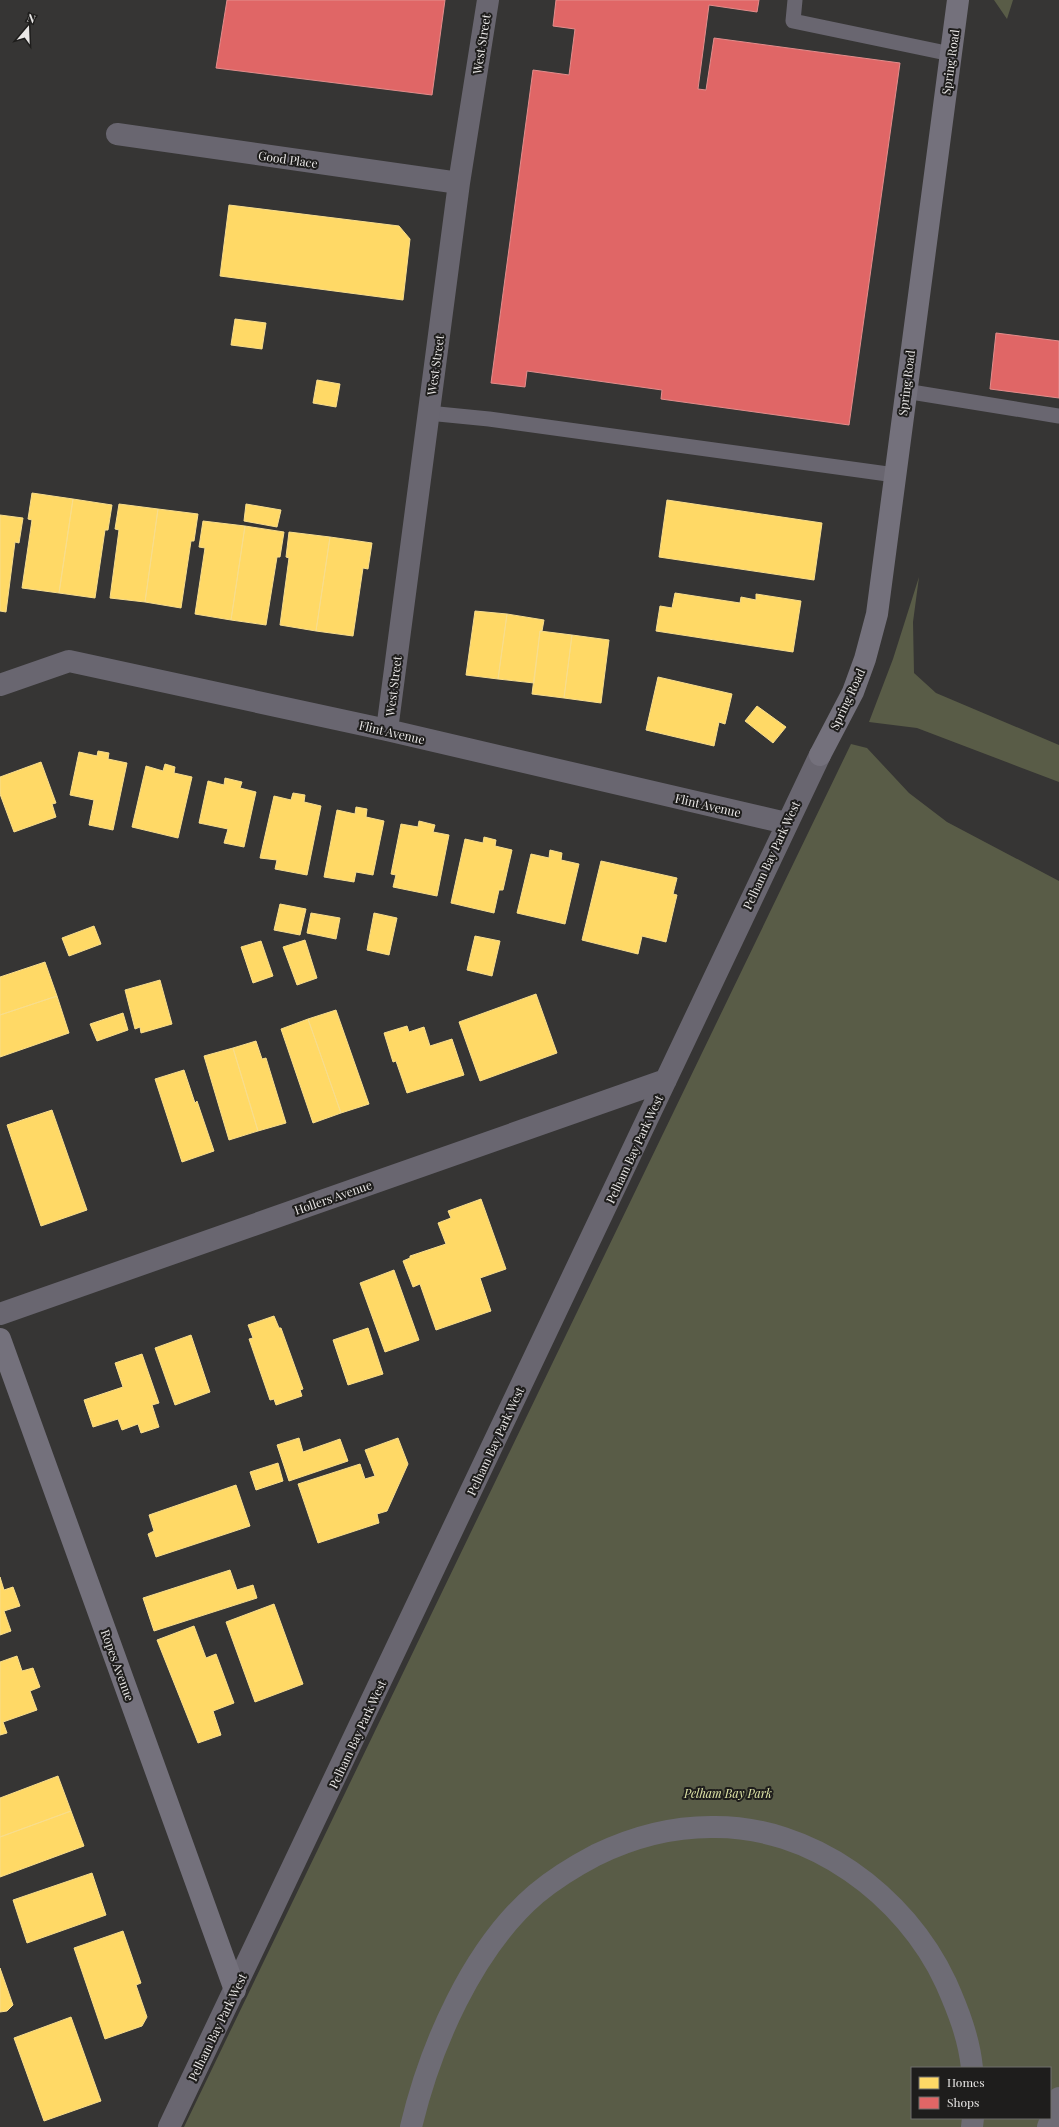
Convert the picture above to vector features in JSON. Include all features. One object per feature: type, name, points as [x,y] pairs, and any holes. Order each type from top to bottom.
[{"type":"highway","points":[[411,2127],[429,2067],[454,2008],[489,1947],[519,1912],[536,1894],[580,1864],[630,1841],[683,1829],[712,1826],[765,1833],[811,1849],[832,1859],[868,1885],[896,1909],[925,1945],[938,1965],[958,2009],[967,2039],[972,2067]]},
{"type":"highway","points":[[1048,2127],[1059,2098]]},
{"type":"street","name":"West Street","points":[[387,730],[459,183],[488,0]]},
{"type":"street","name":"Spring Road","points":[[820,755],[853,692],[867,652],[877,614],[905,391],[958,0]]},
{"type":"street","name":"Good Place","points":[[117,134],[459,183]]},
{"type":"street","name":"Flint Avenue","points":[[0,685],[70,661],[387,730],[786,822]]},
{"type":"street","name":"Pelham Bay Park West","points":[[169,2127],[666,1080],[786,822],[820,755]]},
{"type":"street","name":"Hollers Avenue","points":[[0,1314],[666,1080]]},
{"type":"street","name":"Ropes Avenue","points":[[0,1339],[235,1990]]},
{"type":"lane","points":[[795,0],[793,21],[951,54]]},
{"type":"lane","points":[[905,391],[1059,416]]},
{"type":"lane","points":[[428,413],[490,419],[895,475]]},
{"type":"green space","points":[[994,0],[1013,0],[1007,19]]},
{"type":"green space","points":[[919,577],[913,622],[914,673],[936,693],[1059,745],[1059,782],[917,728],[869,722],[893,659]]},
{"type":"green space","name":"Pelham Bay Park","points":[[851,744],[867,748],[909,793],[947,822],[1059,881],[1059,2127],[184,2127]]},
{"type":"building: Homes","points":[[229,205],[399,226],[410,239],[403,300],[220,276]]},
{"type":"building: Homes","points":[[235,319],[266,323],[262,349],[231,345]]},
{"type":"building: Homes","points":[[317,380],[340,384],[336,407],[313,403]]},
{"type":"building: Homes","points":[[32,493],[73,499],[59,593],[22,588],[32,520],[28,519]]},
{"type":"building: Homes","points":[[73,499],[112,505],[108,530],[105,530],[95,598],[59,593]]},
{"type":"building: Homes","points":[[667,500],[822,523],[814,580],[659,557]]},
{"type":"building: Homes","points":[[119,504],[158,509],[145,602],[110,598],[119,530],[115,529]]},
{"type":"building: Homes","points":[[246,504],[281,510],[277,527],[244,521]]},
{"type":"building: Homes","points":[[158,509],[198,514],[194,541],[191,541],[181,608],[145,602]]},
{"type":"building: Homes","points":[[0,515],[23,518],[19,543],[15,542],[6,612],[0,611]]},
{"type":"building: Homes","points":[[203,521],[245,526],[231,620],[195,614],[205,548],[199,547]]},
{"type":"building: Homes","points":[[245,526],[284,532],[280,557],[277,557],[266,625],[231,620]]},
{"type":"building: Homes","points":[[289,532],[330,537],[316,631],[280,625],[289,558],[286,557]]},
{"type":"building: Homes","points":[[330,537],[372,543],[368,569],[363,568],[353,636],[316,631]]},
{"type":"building: Homes","points":[[675,593],[740,603],[741,597],[756,600],[756,594],[801,601],[793,652],[656,631],[660,606],[672,608]]},
{"type":"building: Homes","points":[[475,611],[507,614],[498,679],[466,675]]},
{"type":"building: Homes","points":[[507,614],[544,620],[542,631],[540,631],[534,683],[498,679]]},
{"type":"building: Homes","points":[[540,631],[572,635],[564,698],[532,694]]},
{"type":"building: Homes","points":[[572,635],[609,640],[601,703],[564,698]]},
{"type":"building: Homes","points":[[658,677],[732,694],[725,724],[719,722],[714,746],[646,730]]},
{"type":"building: Homes","points":[[757,706],[786,727],[773,743],[745,721]]},
{"type":"building: Homes","points":[[98,751],[109,753],[108,759],[127,763],[113,830],[89,825],[94,800],[70,795],[79,752],[97,756]]},
{"type":"building: Homes","points":[[41,762],[56,803],[52,804],[56,817],[14,832],[0,794],[0,777]]},
{"type":"building: Homes","points":[[165,764],[175,767],[174,773],[192,777],[178,838],[132,827],[146,766],[163,771]]},
{"type":"building: Homes","points":[[225,778],[242,782],[240,788],[256,792],[244,847],[224,843],[228,829],[199,823],[208,781],[224,785]]},
{"type":"building: Homes","points":[[293,793],[305,795],[304,802],[321,806],[307,875],[275,869],[277,860],[260,858],[274,796],[291,800]]},
{"type":"building: Homes","points":[[356,807],[367,809],[366,817],[384,821],[373,875],[356,872],[354,882],[324,877],[337,810],[355,814]]},
{"type":"building: Homes","points":[[419,821],[435,825],[433,832],[449,835],[437,896],[393,887],[396,875],[391,874],[401,824],[418,827]]},
{"type":"building: Homes","points":[[484,837],[496,840],[495,846],[512,850],[503,890],[499,890],[494,913],[451,903],[465,839],[483,843]]},
{"type":"building: Homes","points":[[550,850],[562,853],[561,860],[579,864],[565,924],[517,913],[531,854],[549,858]]},
{"type":"building: Homes","points":[[601,861],[677,878],[673,894],[677,895],[666,942],[642,936],[638,954],[582,940]]},
{"type":"building: Homes","points":[[280,904],[306,909],[300,935],[274,930]]},
{"type":"building: Homes","points":[[311,913],[340,918],[336,939],[307,933]]},
{"type":"building: Homes","points":[[374,913],[397,918],[389,955],[367,950]]},
{"type":"building: Homes","points":[[94,926],[101,944],[69,956],[62,938]]},
{"type":"building: Homes","points":[[475,936],[500,941],[492,976],[467,970]]},
{"type":"building: Homes","points":[[305,940],[317,978],[297,985],[283,947]]},
{"type":"building: Homes","points":[[261,941],[273,976],[253,983],[241,947]]},
{"type":"building: Homes","points":[[45,962],[57,996],[0,1015],[0,977]]},
{"type":"building: Homes","points":[[160,980],[172,1024],[141,1033],[140,1027],[135,1029],[125,990]]},
{"type":"building: Homes","points":[[536,994],[557,1053],[480,1081],[459,1022]]},
{"type":"building: Homes","points":[[57,996],[69,1033],[0,1057],[0,1015]]},
{"type":"building: Homes","points":[[336,1010],[369,1104],[341,1113],[308,1019]]},
{"type":"building: Homes","points":[[123,1013],[128,1030],[97,1041],[90,1024]]},
{"type":"building: Homes","points":[[308,1019],[341,1113],[313,1123],[281,1029]]},
{"type":"building: Homes","points":[[407,1026],[409,1032],[424,1027],[430,1046],[452,1039],[464,1075],[407,1093],[396,1061],[393,1062],[384,1033]]},
{"type":"building: Homes","points":[[256,1041],[262,1059],[266,1058],[286,1123],[258,1131],[233,1048]]},
{"type":"building: Homes","points":[[233,1048],[258,1131],[229,1140],[204,1056]]},
{"type":"building: Homes","points":[[184,1070],[195,1103],[197,1101],[214,1151],[182,1162],[155,1079]]},
{"type":"building: Homes","points":[[52,1110],[87,1210],[41,1226],[7,1125]]},
{"type":"building: Homes","points":[[481,1199],[506,1269],[480,1278],[491,1311],[436,1330],[420,1284],[413,1287],[403,1261],[410,1258],[410,1256],[446,1244],[438,1223],[451,1218],[448,1211]]},
{"type":"building: Homes","points":[[394,1270],[419,1340],[385,1352],[360,1283]]},
{"type":"building: Homes","points":[[274,1316],[279,1328],[281,1328],[303,1389],[300,1390],[302,1396],[276,1405],[274,1399],[270,1400],[249,1339],[253,1338],[248,1325]]},
{"type":"building: Homes","points":[[368,1328],[383,1374],[348,1385],[333,1340]]},
{"type":"building: Homes","points":[[191,1335],[210,1392],[175,1405],[155,1348]]},
{"type":"building: Homes","points":[[142,1354],[159,1403],[152,1405],[159,1427],[141,1433],[138,1424],[122,1430],[118,1419],[93,1427],[84,1400],[123,1387],[115,1363]]},
{"type":"building: Homes","points":[[299,1438],[303,1452],[340,1439],[348,1461],[289,1481],[277,1445]]},
{"type":"building: Homes","points":[[398,1438],[408,1464],[387,1511],[377,1514],[379,1523],[318,1543],[298,1484],[360,1464],[365,1479],[375,1476],[365,1450]]},
{"type":"building: Homes","points":[[278,1463],[283,1481],[256,1490],[250,1472]]},
{"type":"building: Homes","points":[[236,1485],[250,1526],[156,1557],[148,1534],[154,1531],[149,1515]]},
{"type":"building: Homes","points":[[230,1570],[237,1590],[253,1585],[257,1598],[154,1631],[143,1598]]},
{"type":"building: Homes","points":[[0,1577],[4,1590],[13,1587],[20,1606],[4,1611],[11,1631],[0,1635]]},
{"type":"building: Homes","points":[[274,1604],[303,1684],[255,1702],[226,1622]]},
{"type":"building: Homes","points":[[194,1626],[206,1658],[216,1654],[234,1703],[213,1711],[221,1735],[198,1743],[157,1640]]},
{"type":"building: Homes","points":[[17,1656],[22,1671],[33,1668],[40,1687],[30,1691],[37,1710],[3,1722],[7,1733],[0,1735],[0,1662]]},
{"type":"building: Homes","points":[[58,1776],[71,1811],[0,1837],[0,1798]]},
{"type":"building: Homes","points":[[71,1811],[84,1846],[0,1877],[0,1837]]},
{"type":"building: Homes","points":[[92,1873],[106,1915],[27,1943],[13,1900]]},
{"type":"building: Homes","points":[[123,1931],[141,1983],[136,1985],[147,2017],[142,2026],[105,2039],[74,1948]]},
{"type":"building: Homes","points":[[0,1968],[13,2005],[7,2011],[0,2012]]},
{"type":"building: Homes","points":[[71,2017],[101,2101],[44,2121],[14,2038]]},
{"type":"building: Shops","points":[[227,0],[445,0],[432,95],[216,68]]},
{"type":"building: Shops","points":[[556,0],[759,0],[757,12],[709,5],[698,89],[706,90],[714,38],[900,63],[849,425],[661,399],[662,390],[527,371],[525,387],[491,383],[533,70],[569,75],[575,29],[553,26]]},
{"type":"building: Shops","points":[[996,333],[1059,341],[1059,398],[990,389]]}]
